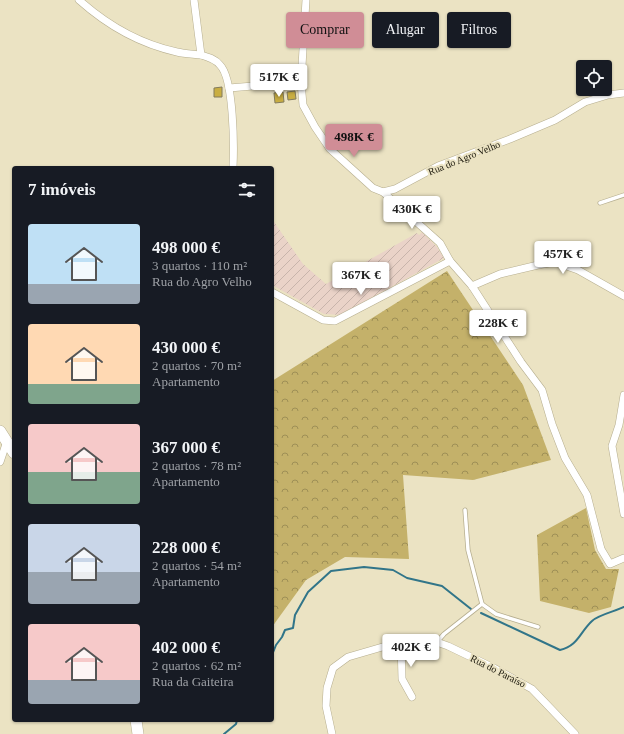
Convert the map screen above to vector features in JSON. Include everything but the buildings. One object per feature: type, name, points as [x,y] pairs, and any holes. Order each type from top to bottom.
[{"type":"main road","points":[[0,431],[12,450]]},
{"type":"main road","points":[[136,722],[138,734]]},
{"type":"street","points":[[79,0],[97,16],[136,39],[177,52],[201,55],[210,58],[221,65],[229,88],[233,166]]},
{"type":"street","points":[[194,0],[201,55]]},
{"type":"street","points":[[306,0],[301,82],[303,105],[315,127],[330,149],[373,188],[383,192],[440,243],[450,261],[472,286],[521,362],[542,390],[552,424],[565,458],[587,495],[601,549],[610,564],[624,558]]},
{"type":"street","points":[[229,88],[301,82]]},
{"type":"street","name":"Rua do Agro Velho","points":[[383,192],[395,189],[438,166],[510,139],[555,120],[585,102],[608,94],[624,93]]},
{"type":"street","points":[[274,293],[323,320],[335,321],[450,261]]},
{"type":"street","points":[[472,286],[500,274],[555,262],[578,270],[624,296]]},
{"type":"street","points":[[624,395],[619,426],[612,446],[624,514]]},
{"type":"street","points":[[0,462],[7,441]]},
{"type":"street","name":"Rua do Paraíso","points":[[332,734],[326,706],[327,688],[333,668],[348,657],[401,642],[428,638],[494,668],[532,689],[575,734]]},
{"type":"street","points":[[401,642],[402,680],[412,697]]},
{"type":"lane","points":[[600,204],[624,194]]},
{"type":"lane","points":[[465,510],[468,550],[482,604],[496,614],[538,627]]},
{"type":"lane","points":[[437,642],[444,634],[482,604]]},
{"type":"shaded area","points":[[274,222],[303,264],[326,284],[417,233],[419,235],[422,232],[437,247],[444,258],[340,315],[324,314],[274,286]]},
{"type":"green space","points":[[447,271],[523,385],[551,460],[473,480],[403,475],[409,559],[345,557],[306,580],[274,624],[274,380]]},
{"type":"green space","points":[[586,508],[595,550],[606,569],[619,569],[611,607],[589,613],[540,601],[537,535]]},
{"type":"waterway","points":[[274,650],[285,630],[293,628],[295,615],[308,592],[331,571],[364,567],[393,570],[407,578],[442,586],[471,609]]},
{"type":"waterway","points":[[481,613],[560,650],[575,642],[592,621],[624,607]]},
{"type":"waterway","points":[[224,734],[236,722]]}]
